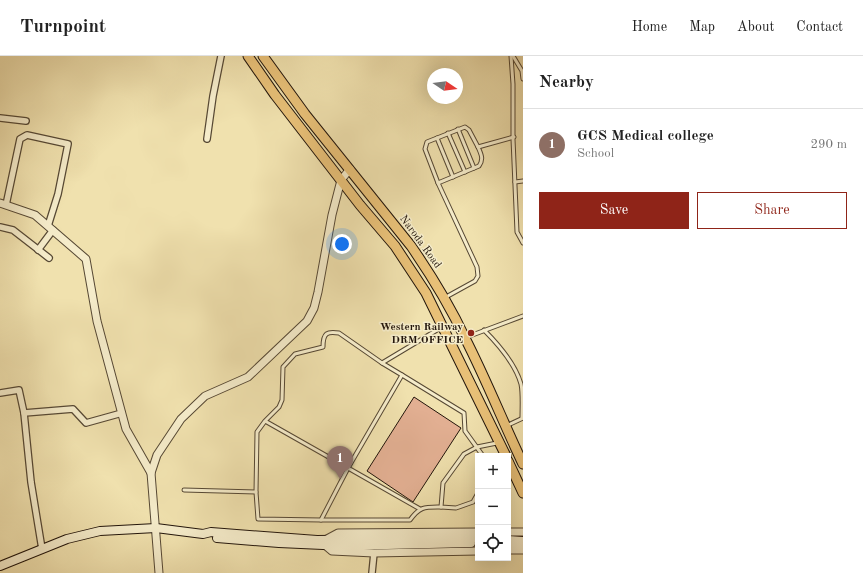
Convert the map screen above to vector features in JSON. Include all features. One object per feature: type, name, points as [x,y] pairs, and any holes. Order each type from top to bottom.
[{"type":"main road","name":"Naroda Road","points":[[248,56],[275,95],[340,180],[395,246],[426,293],[504,453]]},
{"type":"main road","name":"Naroda Road","points":[[262,56],[305,114],[411,246],[444,298],[465,338],[523,464]]},
{"type":"main road","points":[[511,467],[523,493]]},
{"type":"main road","points":[[0,566],[66,539],[100,531],[156,528],[203,534],[211,532],[325,542],[475,544]]},
{"type":"main road","points":[[346,543],[475,538]]},
{"type":"main road","points":[[511,540],[523,541]]},
{"type":"main road","points":[[511,546],[523,546]]},
{"type":"street","points":[[207,139],[213,96],[221,56]]},
{"type":"street","points":[[0,118],[26,121]]},
{"type":"street","points":[[38,250],[50,228],[68,144],[26,135],[20,139],[3,204],[35,215],[50,228],[86,259],[97,321],[126,430],[151,473]]},
{"type":"street","points":[[159,573],[151,473],[157,456],[181,419],[205,396],[248,377],[307,321],[314,308],[318,292],[340,180],[350,169]]},
{"type":"street","points":[[0,227],[13,230],[49,258]]},
{"type":"street","points":[[0,393],[19,390],[24,413],[31,482],[42,549]]},
{"type":"street","points":[[24,413],[73,409],[86,423],[122,414]]},
{"type":"street","points":[[475,532],[338,533],[325,542],[332,551],[374,553],[475,551]]},
{"type":"street","points":[[511,532],[523,532]]},
{"type":"street","points":[[511,550],[523,550]]},
{"type":"street","points":[[372,573],[374,553]]},
{"type":"lane","points":[[512,56],[522,71],[523,79]]},
{"type":"lane","points":[[512,56],[517,232],[523,243]]},
{"type":"lane","points":[[438,183],[479,166],[482,162],[482,157],[478,147],[468,128],[465,126],[427,142],[425,149],[438,183],[477,267],[478,276],[475,281],[444,298]]},
{"type":"lane","points":[[458,129],[474,168]]},
{"type":"lane","points":[[448,133],[465,172]]},
{"type":"lane","points":[[437,138],[453,177]]},
{"type":"lane","points":[[478,147],[514,138]]},
{"type":"lane","points":[[516,182],[523,181]]},
{"type":"lane","points":[[465,338],[523,316]]},
{"type":"lane","points":[[382,363],[443,327]]},
{"type":"lane","points":[[484,330],[493,338],[509,359],[522,385],[522,418],[505,426]]},
{"type":"lane","points":[[475,498],[473,502],[456,508],[422,507],[415,512],[410,520],[258,519],[256,492],[257,432],[265,421],[279,407],[282,400],[283,367],[296,354],[323,347],[324,337],[331,331],[340,333],[382,363],[464,413],[465,431],[482,453]]},
{"type":"lane","points":[[321,520],[348,468],[402,375]]},
{"type":"lane","points":[[265,421],[420,509]]},
{"type":"lane","points":[[441,507],[443,483],[464,454],[477,447],[499,442]]},
{"type":"lane","points":[[184,490],[256,492]]},
{"type":"building","points":[[414,397],[461,428],[413,502],[367,471]]},
{"type":"place","name":"Western Railway DRM OFFICE","points":[[471,333]]},
{"type":"place","name":"GCS Medical college","points":[[340,479]]}]
